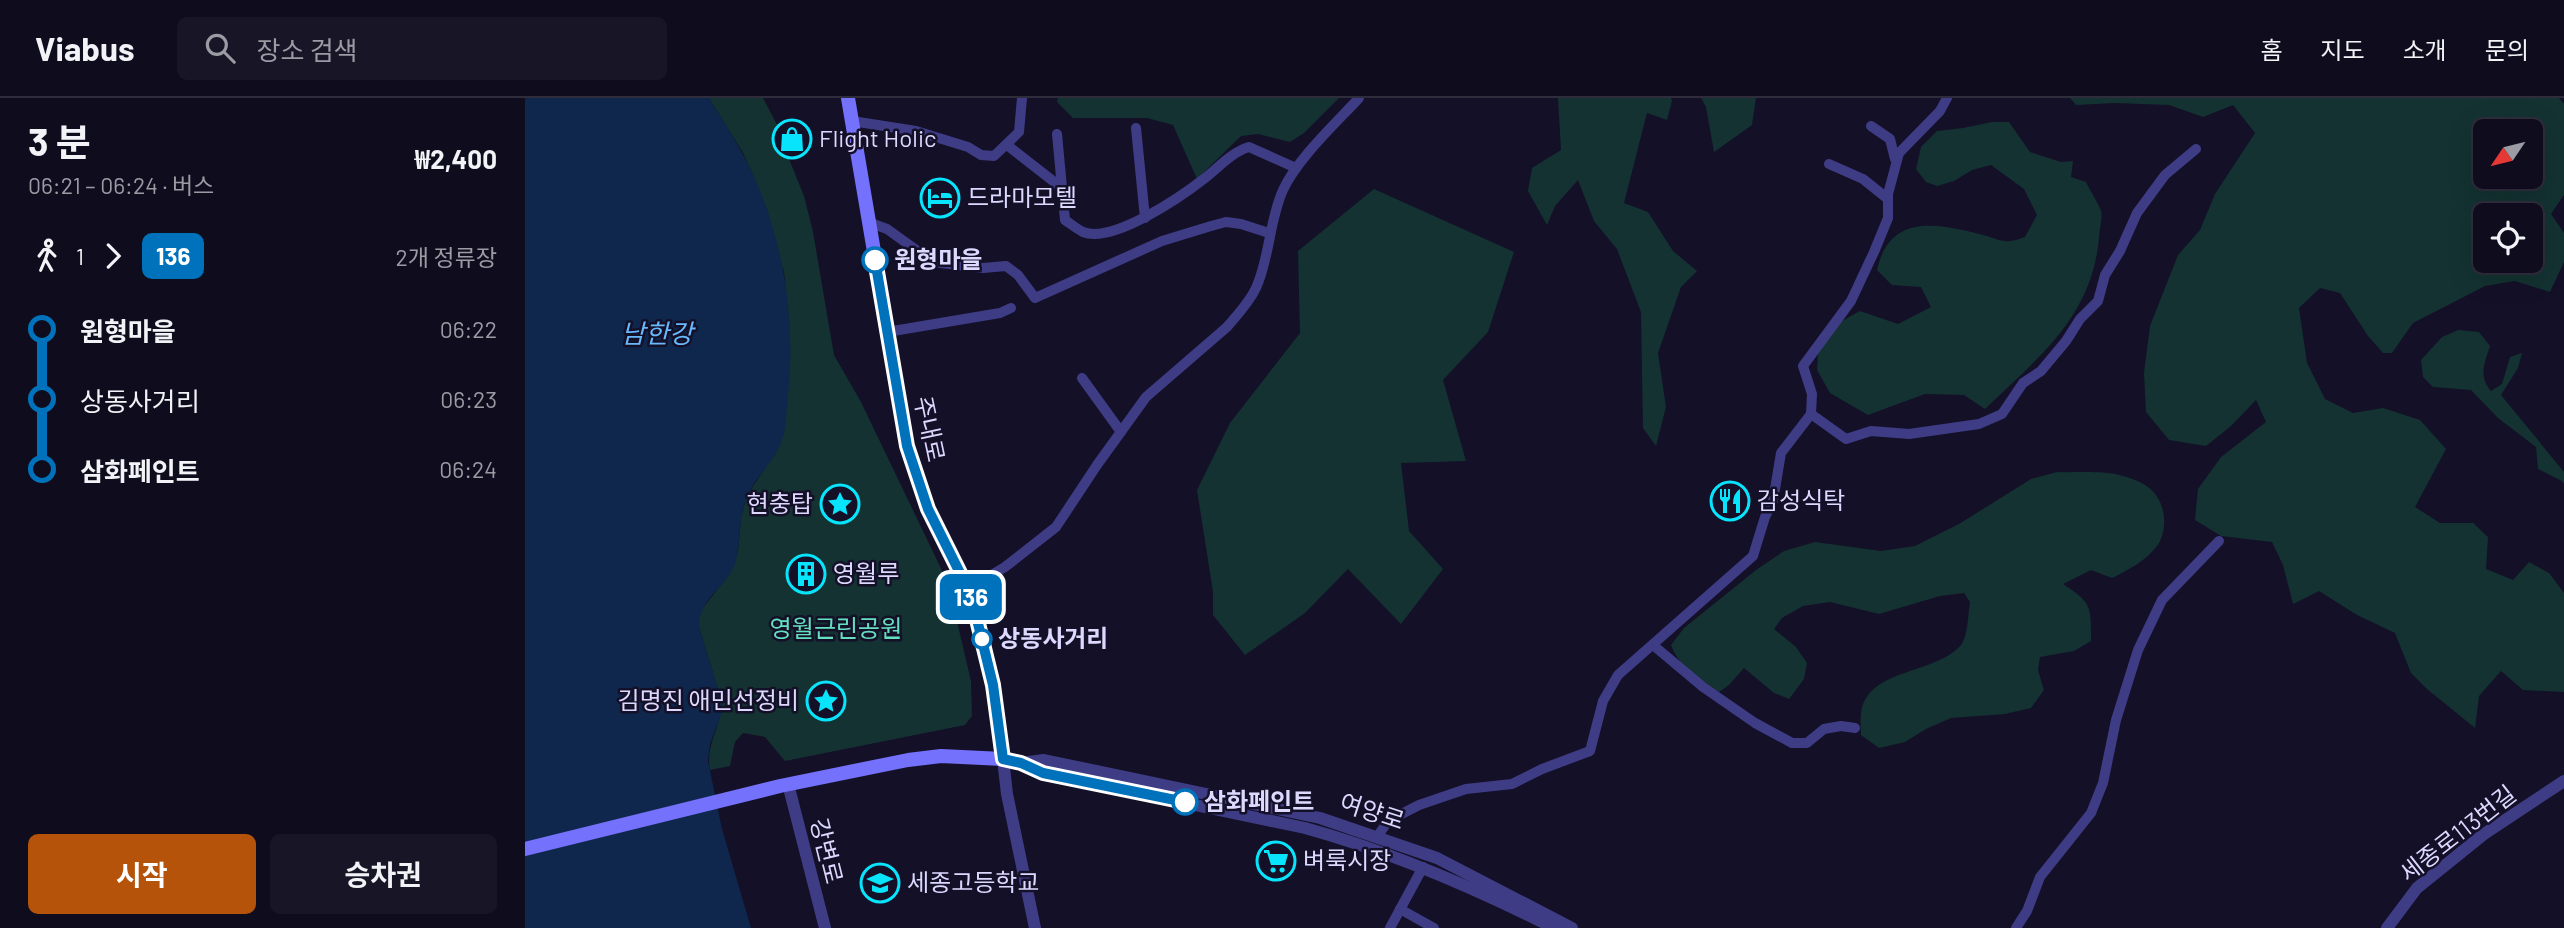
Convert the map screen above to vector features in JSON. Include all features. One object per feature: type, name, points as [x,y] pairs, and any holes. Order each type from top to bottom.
[{"type":"main road","name":"주내로","points":[[848,98],[907,446],[928,509],[968,589],[993,685],[1003,759]]},
{"type":"main road","name":"여양로","points":[[525,849],[784,785],[941,756],[1003,759]]},
{"type":"street","points":[[852,121],[916,131],[968,147],[981,155],[994,156],[1019,132],[1022,98]]},
{"type":"street","points":[[968,589],[1005,567],[1056,527],[1146,397],[1227,327],[1249,300],[1262,271],[1269,233],[1285,186],[1359,98]]},
{"type":"street","points":[[1376,843],[1388,821],[1419,805],[1466,789],[1512,784],[1542,769],[1590,751],[1603,701],[1618,675],[1753,556],[1773,501],[1781,453],[1811,414],[1812,394],[1803,366],[1851,301],[1888,218],[1888,199],[1899,153],[1940,111],[1947,98]]},
{"type":"street","points":[[1871,126],[1891,139],[1896,163]]},
{"type":"street","points":[[1136,128],[1145,218]]},
{"type":"street","points":[[1057,134],[1065,220],[1085,233],[1107,233],[1145,218],[1201,181],[1239,150],[1249,147],[1297,169]]},
{"type":"street","points":[[1007,145],[1062,188]]},
{"type":"street","points":[[1811,414],[1846,439],[1871,431],[1909,434],[1979,424],[2003,414],[2023,383],[2041,371],[2080,319],[2098,301],[2105,275],[2120,251],[2137,214],[2165,175],[2196,149]]},
{"type":"street","points":[[1829,164],[1863,179],[1888,199]]},
{"type":"street","points":[[868,222],[887,229],[933,262],[982,268],[1006,266],[1018,275],[1035,298],[1162,241],[1211,226],[1226,222],[1241,223],[1269,233]]},
{"type":"street","points":[[887,332],[1011,309]]},
{"type":"street","points":[[1082,378],[1121,432]]},
{"type":"street","points":[[2016,928],[2027,911],[2039,877],[2091,813],[2103,783],[2116,720],[2138,650],[2162,600],[2219,541]]},
{"type":"street","points":[[1653,645],[1703,687],[1755,723],[1792,743],[1807,743],[1824,729],[1841,726],[1855,728]]},
{"type":"street","points":[[1003,759],[1007,794],[1035,928]]},
{"type":"street","name":"여양로","points":[[1003,759],[1021,763],[1043,773],[1437,858],[1571,928]]},
{"type":"street","name":"세종로113번길","points":[[2387,928],[2417,888],[2484,834],[2564,782]]},
{"type":"street","name":"강변로","points":[[784,785],[825,928]]},
{"type":"street","name":"여양로","points":[[1376,843],[1554,928]]},
{"type":"street","points":[[1390,928],[1423,867]]},
{"type":"street","points":[[1401,909],[1434,928]]},
{"type":"green space","name":"영월근린공원","points":[[709,98],[763,98],[782,134],[781,139],[804,196],[813,232],[834,355],[861,402],[948,583],[971,681],[972,716],[965,725],[785,761],[765,737],[743,733],[735,742],[730,766],[710,770],[711,744],[722,703],[699,627],[699,613],[727,577],[738,551],[746,497],[775,453],[790,333],[784,272],[756,182],[743,153]]},
{"type":"green space","points":[[1058,98],[1339,98],[1304,133],[1290,142],[1258,134],[1241,136],[1197,179],[1173,125],[1147,118],[1073,118],[1057,102]]},
{"type":"green space","points":[[1558,98],[1671,98],[1672,101],[1667,120],[1647,113],[1624,203],[1648,212],[1673,251],[1697,271],[1681,287],[1658,353],[1666,407],[1656,446],[1643,428],[1641,312],[1617,249],[1594,221],[1578,180],[1555,206],[1547,225],[1528,191],[1532,168],[1561,150]]},
{"type":"green space","points":[[1701,98],[1756,98],[1752,125],[1714,152],[1706,107]]},
{"type":"green space","points":[[2070,98],[2559,98],[2564,104],[2564,195],[2551,214],[2564,233],[2564,262],[2550,292],[2515,281],[2485,286],[2413,323],[2392,353],[2383,353],[2368,336],[2340,293],[2320,288],[2299,308],[2307,363],[2325,399],[2353,413],[2383,408],[2420,420],[2446,449],[2415,507],[2440,523],[2473,523],[2488,537],[2486,569],[2513,580],[2529,562],[2549,573],[2564,593],[2564,692],[2523,690],[2501,671],[2479,696],[2475,728],[2411,673],[2395,633],[2357,615],[2319,591],[2293,604],[2283,565],[2272,542],[2221,536],[2195,520],[2198,489],[2221,457],[2266,422],[2256,400],[2231,426],[2206,446],[2169,440],[2146,412],[2144,373],[2150,326],[2178,255],[2200,230],[2215,194],[2255,133],[2233,105],[2203,117],[2169,105],[2076,105]]},
{"type":"green space","points":[[1992,122],[2009,122],[2030,152],[2061,162],[2073,161],[2071,177],[2086,182],[2102,217],[2094,266],[2086,291],[2060,334],[1985,409],[1964,395],[1925,394],[1868,415],[1830,393],[1817,370],[1818,352],[1840,322],[1860,311],[1898,324],[1931,307],[1921,287],[1892,285],[1877,270],[1883,251],[1893,239],[1905,231],[1934,226],[2012,241],[2025,237],[2037,215],[2024,189],[1991,165],[1972,170],[1954,181],[1937,186],[1926,182],[1916,169],[1921,147],[1937,131]]},
{"type":"green space","points":[[1374,189],[1514,252],[1488,332],[1443,380],[1466,461],[1401,463],[1409,531],[1443,569],[1401,624],[1348,569],[1305,613],[1245,655],[1213,615],[1213,592],[1197,490],[1230,423],[1300,333],[1298,251]]},
{"type":"green space","points":[[2458,330],[2479,332],[2490,346],[2484,374],[2491,391],[2502,384],[2510,357],[2522,353],[2518,368],[2501,395],[2564,472],[2564,484],[2538,469],[2536,447],[2498,418],[2471,390],[2433,387],[2423,377],[2421,360],[2442,337]]},
{"type":"green space","points":[[2057,472],[2107,473],[2139,482],[2159,499],[2164,523],[2157,546],[2130,568],[2112,578],[2091,570],[2063,584],[2080,596],[2088,606],[2091,641],[2074,651],[2040,657],[2038,670],[2044,690],[2031,708],[2005,714],[1951,718],[1905,742],[1879,748],[1861,735],[1861,713],[1866,698],[1875,688],[1949,655],[1961,645],[1970,602],[1964,593],[1940,596],[1879,614],[1830,602],[1803,606],[1782,618],[1774,629],[1796,647],[1807,663],[1804,679],[1789,699],[1774,693],[1744,668],[1719,692],[1691,673],[1679,660],[1671,645],[1684,628],[1784,551],[1815,542],[1881,551],[1915,546],[1959,524],[2031,479]]},
{"type":"water","name":"남한강","points":[[525,98],[709,98],[756,180],[776,239],[788,302],[790,334],[784,432],[778,450],[747,497],[733,569],[709,599],[700,617],[699,627],[722,703],[722,712],[710,744],[708,761],[722,829],[751,928],[525,928]]},
{"type":"bus line","name":"136","points":[[875,260],[907,446],[928,509],[973,603],[993,685],[1003,759],[1021,763],[1043,773],[1185,802]]},
{"type":"place","name":"Flight Holic","points":[[792,139]]},
{"type":"place","name":"드라마모텔","points":[[940,198]]},
{"type":"place","name":"원형마을","points":[[875,260]]},
{"type":"place","name":"감성식탁","points":[[1730,501]]},
{"type":"place","name":"현충탑","points":[[840,504]]},
{"type":"place","name":"영월루","points":[[806,574]]},
{"type":"place","name":"상동사거리","points":[[982,639]]},
{"type":"place","name":"김명진 애민선정비","points":[[826,701]]},
{"type":"place","name":"삼화페인트","points":[[1185,802]]},
{"type":"place","name":"벼룩시장","points":[[1276,861]]},
{"type":"place","name":"세종고등학교","points":[[880,883]]}]
